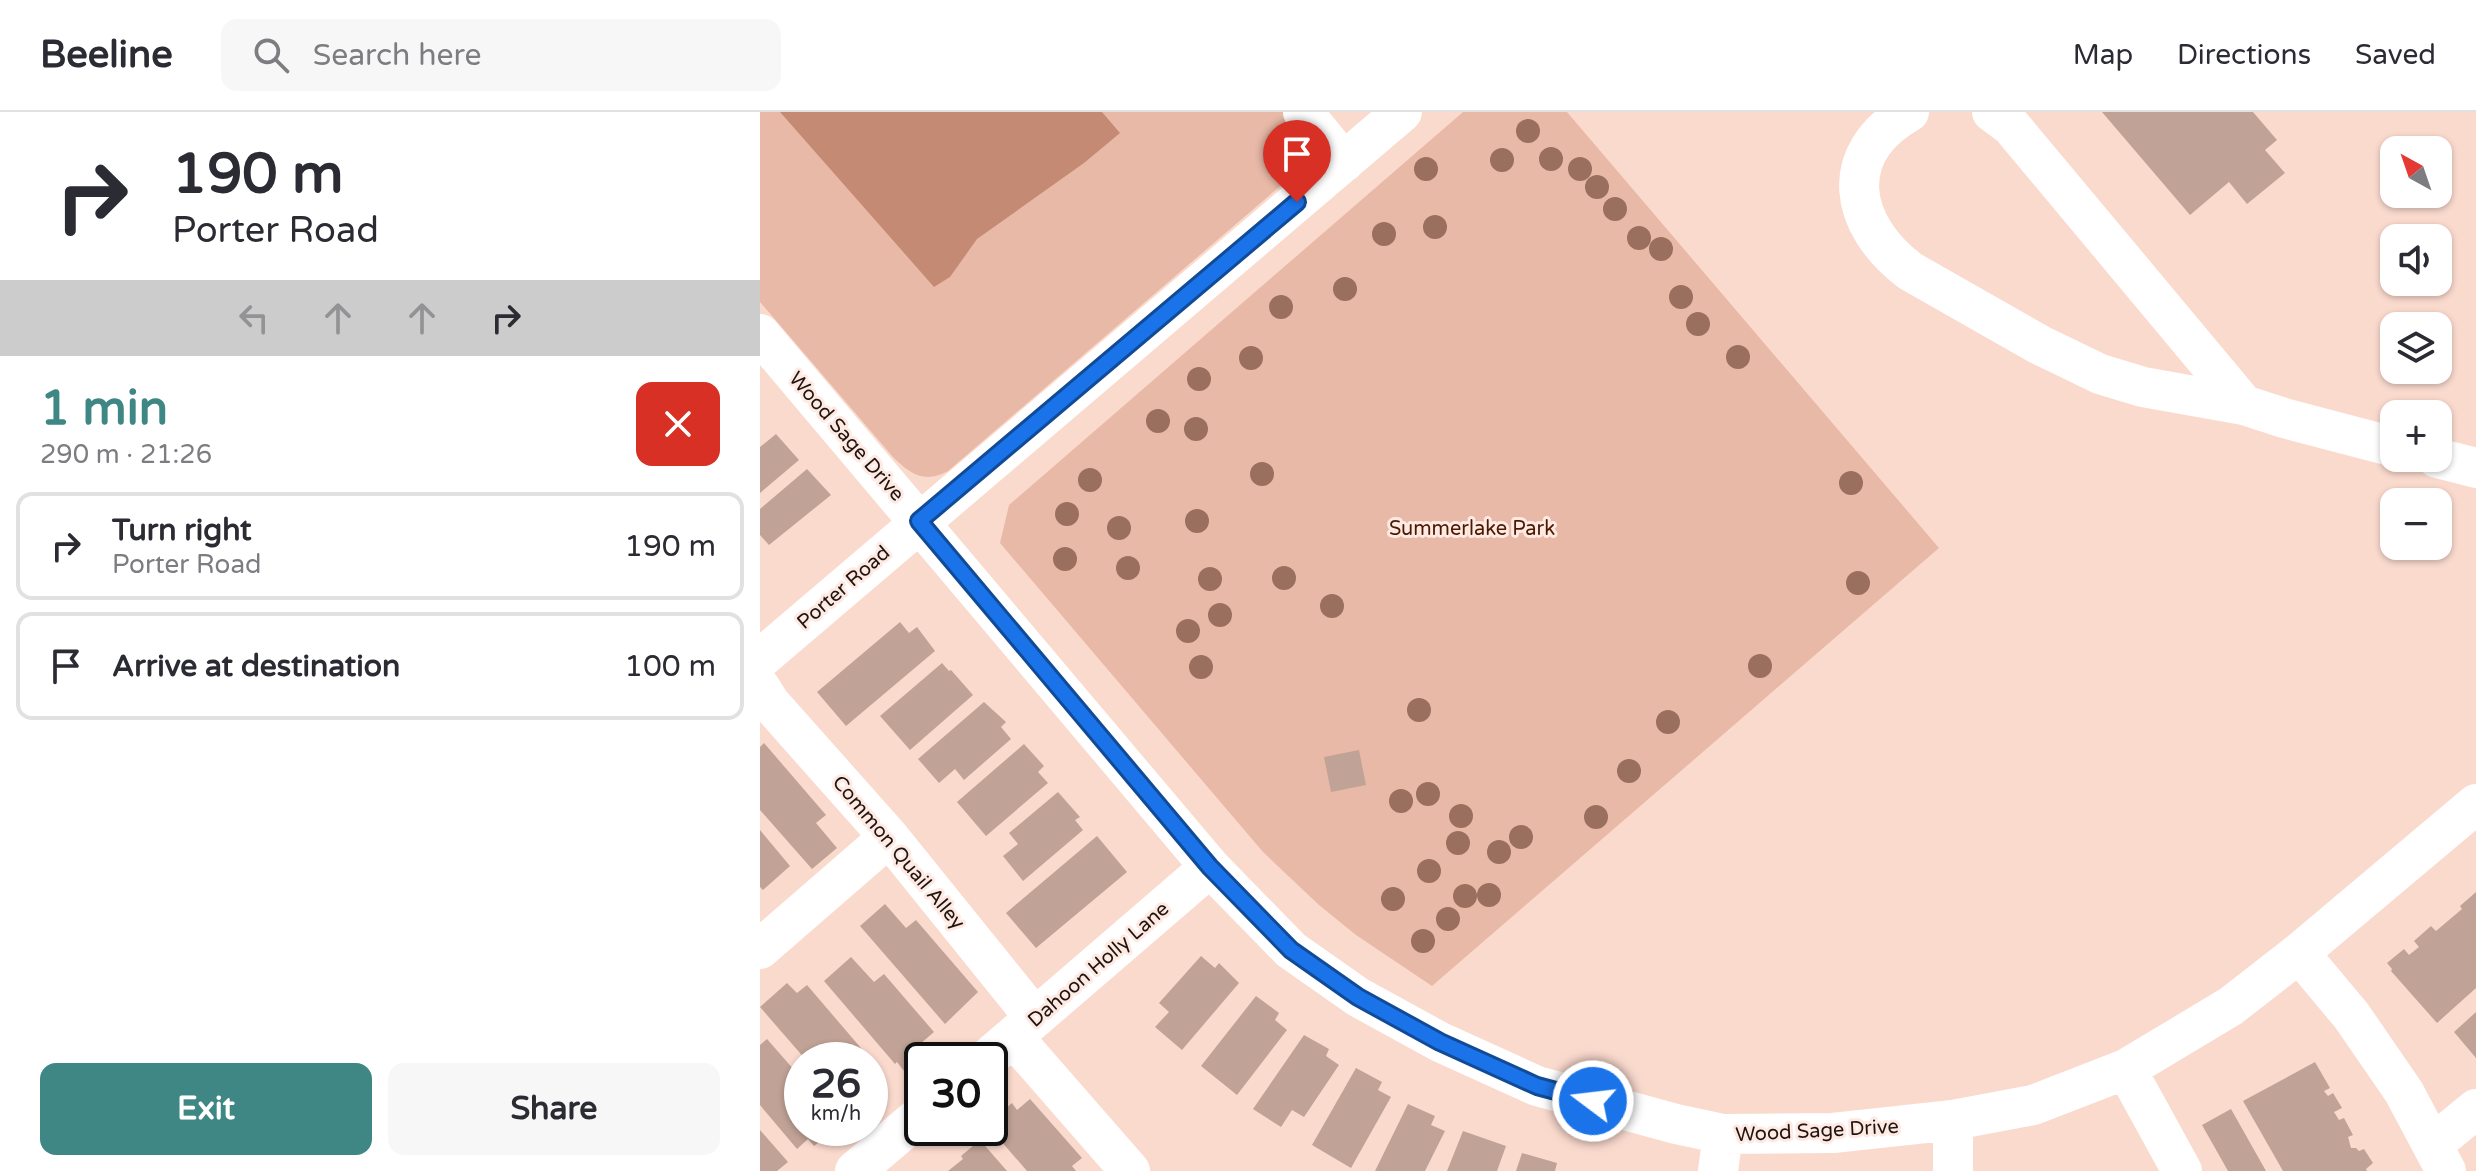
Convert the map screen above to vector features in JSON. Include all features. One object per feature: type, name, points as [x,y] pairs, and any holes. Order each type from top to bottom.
[{"type":"street","points":[[1303,112],[1344,162]]},
{"type":"street","name":"Porter Road","points":[[760,659],[1402,112]]},
{"type":"street","points":[[1909,112],[1891,123],[1876,138],[1864,163],[1860,181],[1861,207],[1868,225],[1877,241],[1910,271],[2040,345],[2100,374],[2143,387],[2244,405],[2380,443]]},
{"type":"street","points":[[1992,112],[2011,126],[2244,405]]},
{"type":"street","name":"Wood Sage Drive","points":[[760,334],[1210,867],[1291,950],[1358,997],[1440,1042],[1537,1086],[1676,1124],[1720,1152],[1833,1133],[1953,1120],[2033,1105],[2126,1069],[2231,1006],[2476,804]]},
{"type":"street","points":[[2452,462],[2476,468]]},
{"type":"street","name":"Common Quail Alley","points":[[760,687],[770,703],[889,837],[1011,1039],[1130,1171]]},
{"type":"street","points":[[760,949],[889,837]]},
{"type":"street","name":"Dahoon Holly Lane","points":[[1011,1039],[1210,867]]},
{"type":"street","points":[[2299,953],[2351,1015],[2404,1092],[2439,1158],[2476,1109]]},
{"type":"street","points":[[2126,1069],[2182,1171]]},
{"type":"street","points":[[1953,1120],[1953,1171]]},
{"type":"street","points":[[855,1171],[904,1129]]},
{"type":"green space","points":[[760,112],[1289,112],[1306,138],[1308,154],[1285,182],[948,471],[925,477],[912,472],[893,457],[760,302]]},
{"type":"green space","name":"Summerlake Park","points":[[1463,112],[1567,112],[1939,548],[1432,986],[1356,935],[1263,852],[1000,543],[1009,505]]},
{"type":"shaded area","points":[[780,112],[1102,112],[1120,133],[1084,163],[977,239],[950,277],[934,287]]},
{"type":"building","points":[[2102,112],[2253,112],[2277,140],[2265,150],[2285,173],[2247,204],[2229,182],[2190,215]]},
{"type":"building","points":[[776,434],[799,460],[760,493],[760,447]]},
{"type":"building","points":[[807,469],[831,495],[769,545],[760,535],[760,509]]},
{"type":"building","points":[[900,622],[909,633],[917,627],[935,651],[846,726],[817,692]]},
{"type":"building","points":[[942,663],[973,695],[910,750],[880,716]]},
{"type":"building","points":[[984,702],[1006,722],[1001,727],[1011,739],[964,780],[955,769],[939,783],[918,759]]},
{"type":"building","points":[[764,743],[826,815],[816,823],[837,848],[812,869],[760,810],[760,747]]},
{"type":"building","points":[[1024,744],[1044,766],[1038,772],[1048,783],[986,836],[957,802]]},
{"type":"building","points":[[1359,750],[1366,785],[1331,792],[1324,757]]},
{"type":"building","points":[[1058,792],[1080,817],[1075,820],[1083,830],[1023,881],[1003,856],[1018,844],[1009,833]]},
{"type":"building","points":[[760,830],[790,866],[763,890],[760,887]]},
{"type":"building","points":[[1097,836],[1127,872],[1036,948],[1006,913]]},
{"type":"building","points":[[2476,892],[2476,988],[2437,1023],[2387,963],[2404,949],[2409,955],[2419,947],[2414,941],[2431,926],[2436,931]]},
{"type":"building","points":[[885,904],[906,928],[916,920],[978,992],[945,1024],[860,926]]},
{"type":"building","points":[[1201,956],[1215,968],[1219,963],[1239,983],[1182,1050],[1155,1027],[1169,1012],[1159,1003]]},
{"type":"building","points":[[851,957],[874,982],[884,974],[934,1032],[922,1042],[904,1042],[904,1071],[888,1056],[888,1042],[876,1042],[824,981]]},
{"type":"building","points":[[787,983],[797,993],[807,985],[856,1042],[790,1042],[760,1007]]},
{"type":"building","points":[[1256,996],[1279,1013],[1275,1020],[1287,1030],[1237,1095],[1201,1066]]},
{"type":"building","points":[[2476,1012],[2476,1058],[2454,1032]]},
{"type":"building","points":[[1304,1035],[1329,1049],[1326,1056],[1339,1065],[1304,1117],[1292,1110],[1281,1127],[1253,1109]]},
{"type":"building","points":[[767,1039],[784,1058],[784,1134],[760,1105],[760,1045]]},
{"type":"building","points":[[2315,1062],[2330,1088],[2324,1091],[2328,1096],[2333,1093],[2342,1108],[2334,1112],[2339,1120],[2344,1118],[2353,1135],[2348,1137],[2351,1148],[2364,1149],[2373,1163],[2367,1171],[2283,1171],[2243,1101]]},
{"type":"building","points":[[1356,1068],[1382,1082],[1378,1090],[1391,1097],[1351,1168],[1312,1145]]},
{"type":"building","points":[[1030,1099],[1082,1158],[1072,1166],[1076,1171],[1027,1171],[1005,1146],[1008,1146],[1008,1106],[1012,1103],[1017,1110]]},
{"type":"building","points":[[1408,1104],[1435,1116],[1431,1125],[1445,1131],[1425,1171],[1375,1171]]},
{"type":"building","points":[[2231,1109],[2266,1171],[2228,1171],[2202,1125]]},
{"type":"building","points":[[760,1130],[788,1162],[777,1171],[760,1171]]},
{"type":"building","points":[[1463,1131],[1506,1146],[1497,1171],[1447,1171]]},
{"type":"building","points":[[973,1146],[985,1146],[1007,1171],[948,1171],[963,1159],[961,1156]]},
{"type":"building","points":[[1522,1153],[1557,1163],[1555,1171],[1516,1171]]},
{"type":"route","points":[[1297,202],[919,521],[1210,867],[1291,950],[1358,997],[1440,1042],[1537,1086],[1593,1101]]}]
